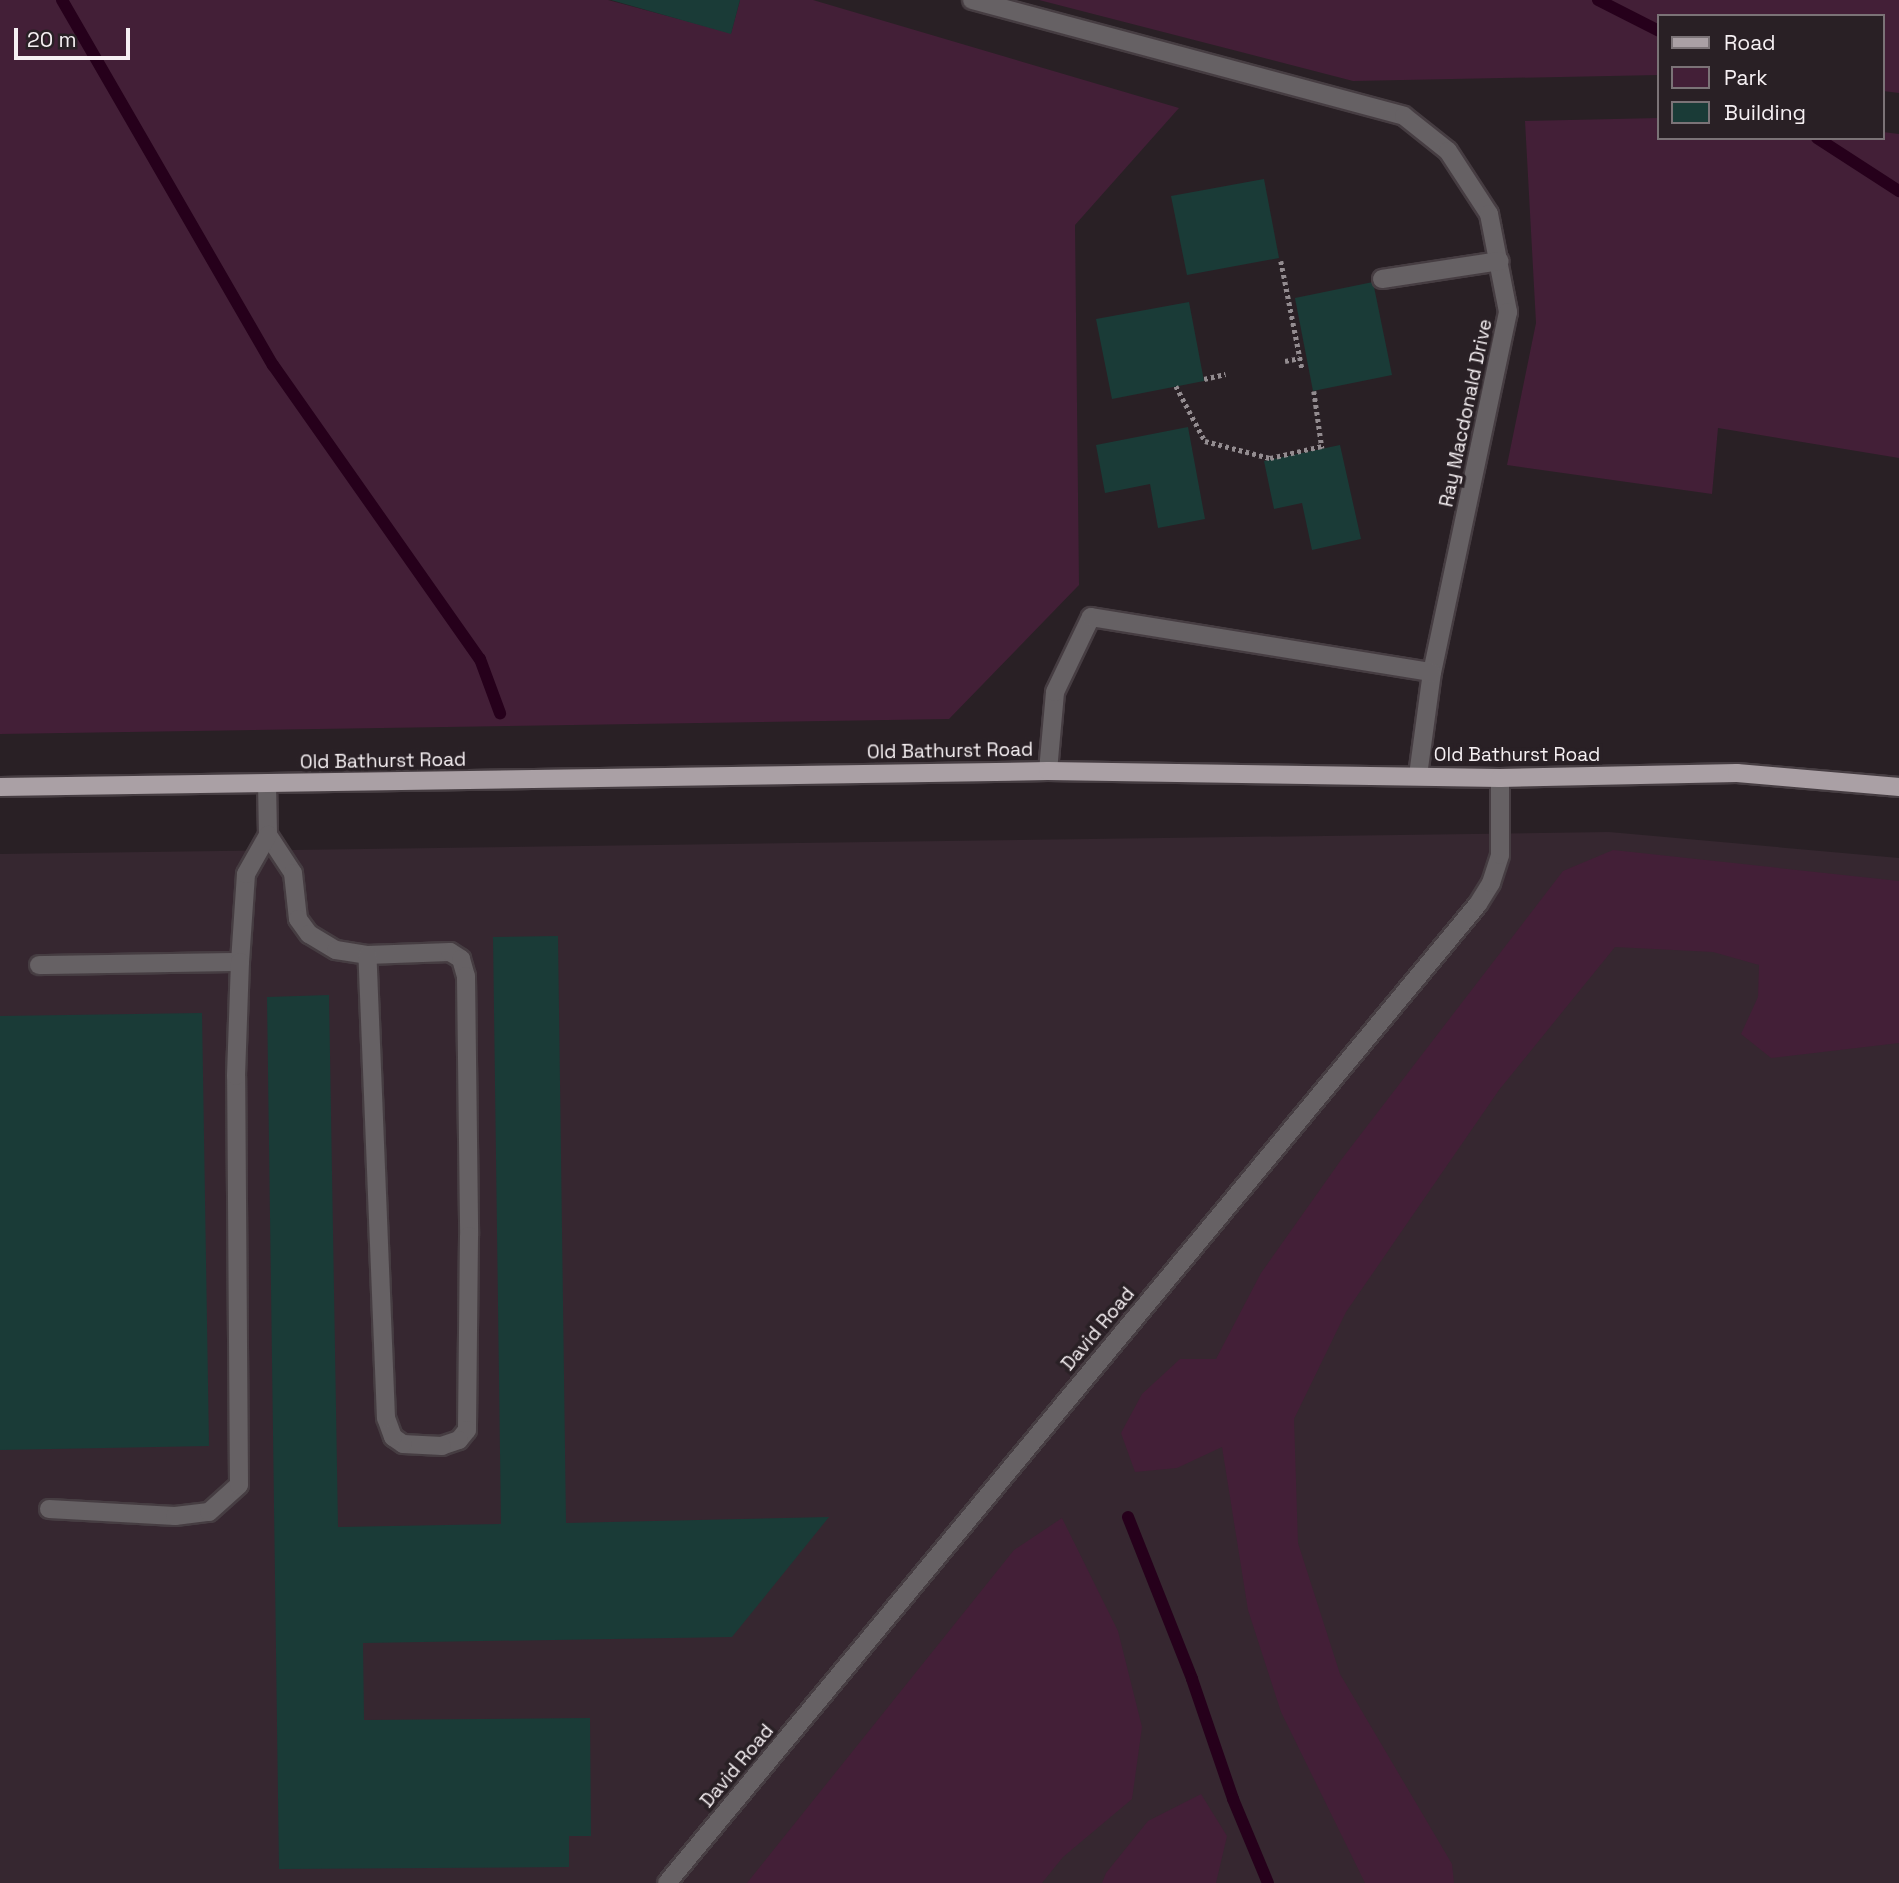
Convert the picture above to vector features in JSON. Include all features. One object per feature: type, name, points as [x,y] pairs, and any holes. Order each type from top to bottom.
[{"type":"main road","name":"Old Bathurst Road","points":[[0,787],[1048,771],[1500,778],[1737,773],[1899,787]]},
{"type":"street","name":"Ray Macdonald Drive","points":[[972,0],[1404,116],[1448,151],[1489,214],[1508,312],[1432,672],[1418,776]]},
{"type":"street","points":[[1382,279],[1500,261]]},
{"type":"street","points":[[1048,771],[1055,692],[1091,617],[1432,672]]},
{"type":"street","name":"David Road","points":[[667,1883],[1478,904],[1492,883],[1500,855],[1500,778]]},
{"type":"street","points":[[49,1509],[186,1515],[209,1512],[239,1485],[236,1076],[240,962],[246,874],[268,835],[267,783]]},
{"type":"street","points":[[268,835],[293,873],[298,919],[309,934],[336,950],[367,955],[450,952],[461,959],[466,976],[469,1236],[467,1430],[459,1440],[442,1446],[403,1444],[393,1437],[386,1418],[367,955]]},
{"type":"street","points":[[39,965],[240,962]]},
{"type":"path","points":[[1281,261],[1302,368]]},
{"type":"path","points":[[1285,361],[1300,358]]},
{"type":"path","points":[[1204,379],[1224,374]]},
{"type":"path","points":[[1176,386],[1205,441],[1270,457],[1322,447],[1314,391]]},
{"type":"shaded area","points":[[1609,832],[1899,858],[1899,1883],[0,1883],[0,854]]},
{"type":"green space","points":[[0,0],[608,0],[731,33],[740,0],[813,0],[1179,108],[1075,225],[1079,585],[949,719],[0,734]]},
{"type":"green space","points":[[1039,0],[1899,0],[1899,93],[1885,91],[1885,14],[1658,14],[1658,75],[1353,81]]},
{"type":"green space","points":[[1658,118],[1658,140],[1885,140],[1885,132],[1899,134],[1899,458],[1718,428],[1712,494],[1507,465],[1536,323],[1525,121]]},
{"type":"green space","points":[[1613,850],[1899,881],[1899,1043],[1771,1058],[1741,1034],[1758,997],[1759,965],[1713,952],[1615,947],[1499,1090],[1346,1312],[1294,1419],[1298,1543],[1340,1674],[1452,1864],[1454,1883],[1365,1883],[1281,1712],[1248,1610],[1222,1447],[1177,1468],[1135,1472],[1121,1433],[1142,1394],[1180,1359],[1216,1359],[1261,1273],[1341,1160],[1563,871]]},
{"type":"green space","points":[[1062,1518],[1118,1631],[1142,1727],[1132,1799],[1063,1857],[1042,1883],[747,1883],[1014,1550]]},
{"type":"green space","points":[[1201,1794],[1227,1836],[1216,1883],[1102,1883],[1106,1873],[1148,1821]]},
{"type":"building","points":[[611,0],[740,0],[731,34]]},
{"type":"building","points":[[1264,179],[1279,258],[1187,275],[1171,196]]},
{"type":"building","points":[[1373,282],[1392,375],[1313,391],[1295,298]]},
{"type":"building","points":[[1189,302],[1204,381],[1112,399],[1096,319]]},
{"type":"building","points":[[1188,427],[1205,519],[1158,528],[1150,484],[1105,493],[1096,445]]},
{"type":"building","points":[[1340,445],[1361,539],[1312,550],[1302,503],[1274,509],[1264,461]]},
{"type":"building","points":[[558,936],[566,1523],[829,1517],[732,1637],[363,1643],[364,1720],[590,1718],[591,1836],[569,1836],[569,1867],[279,1869],[267,997],[329,995],[338,1527],[501,1524],[493,937]]},
{"type":"building","points":[[202,1013],[209,1446],[0,1450],[0,1016]]},
{"type":"waterway","points":[[62,0],[273,365],[480,659],[500,713]]},
{"type":"waterway","points":[[1598,0],[1658,30]]},
{"type":"waterway","points":[[1820,140],[1899,191]]},
{"type":"waterway","points":[[1128,1517],[1192,1679],[1233,1799],[1268,1883]]}]
